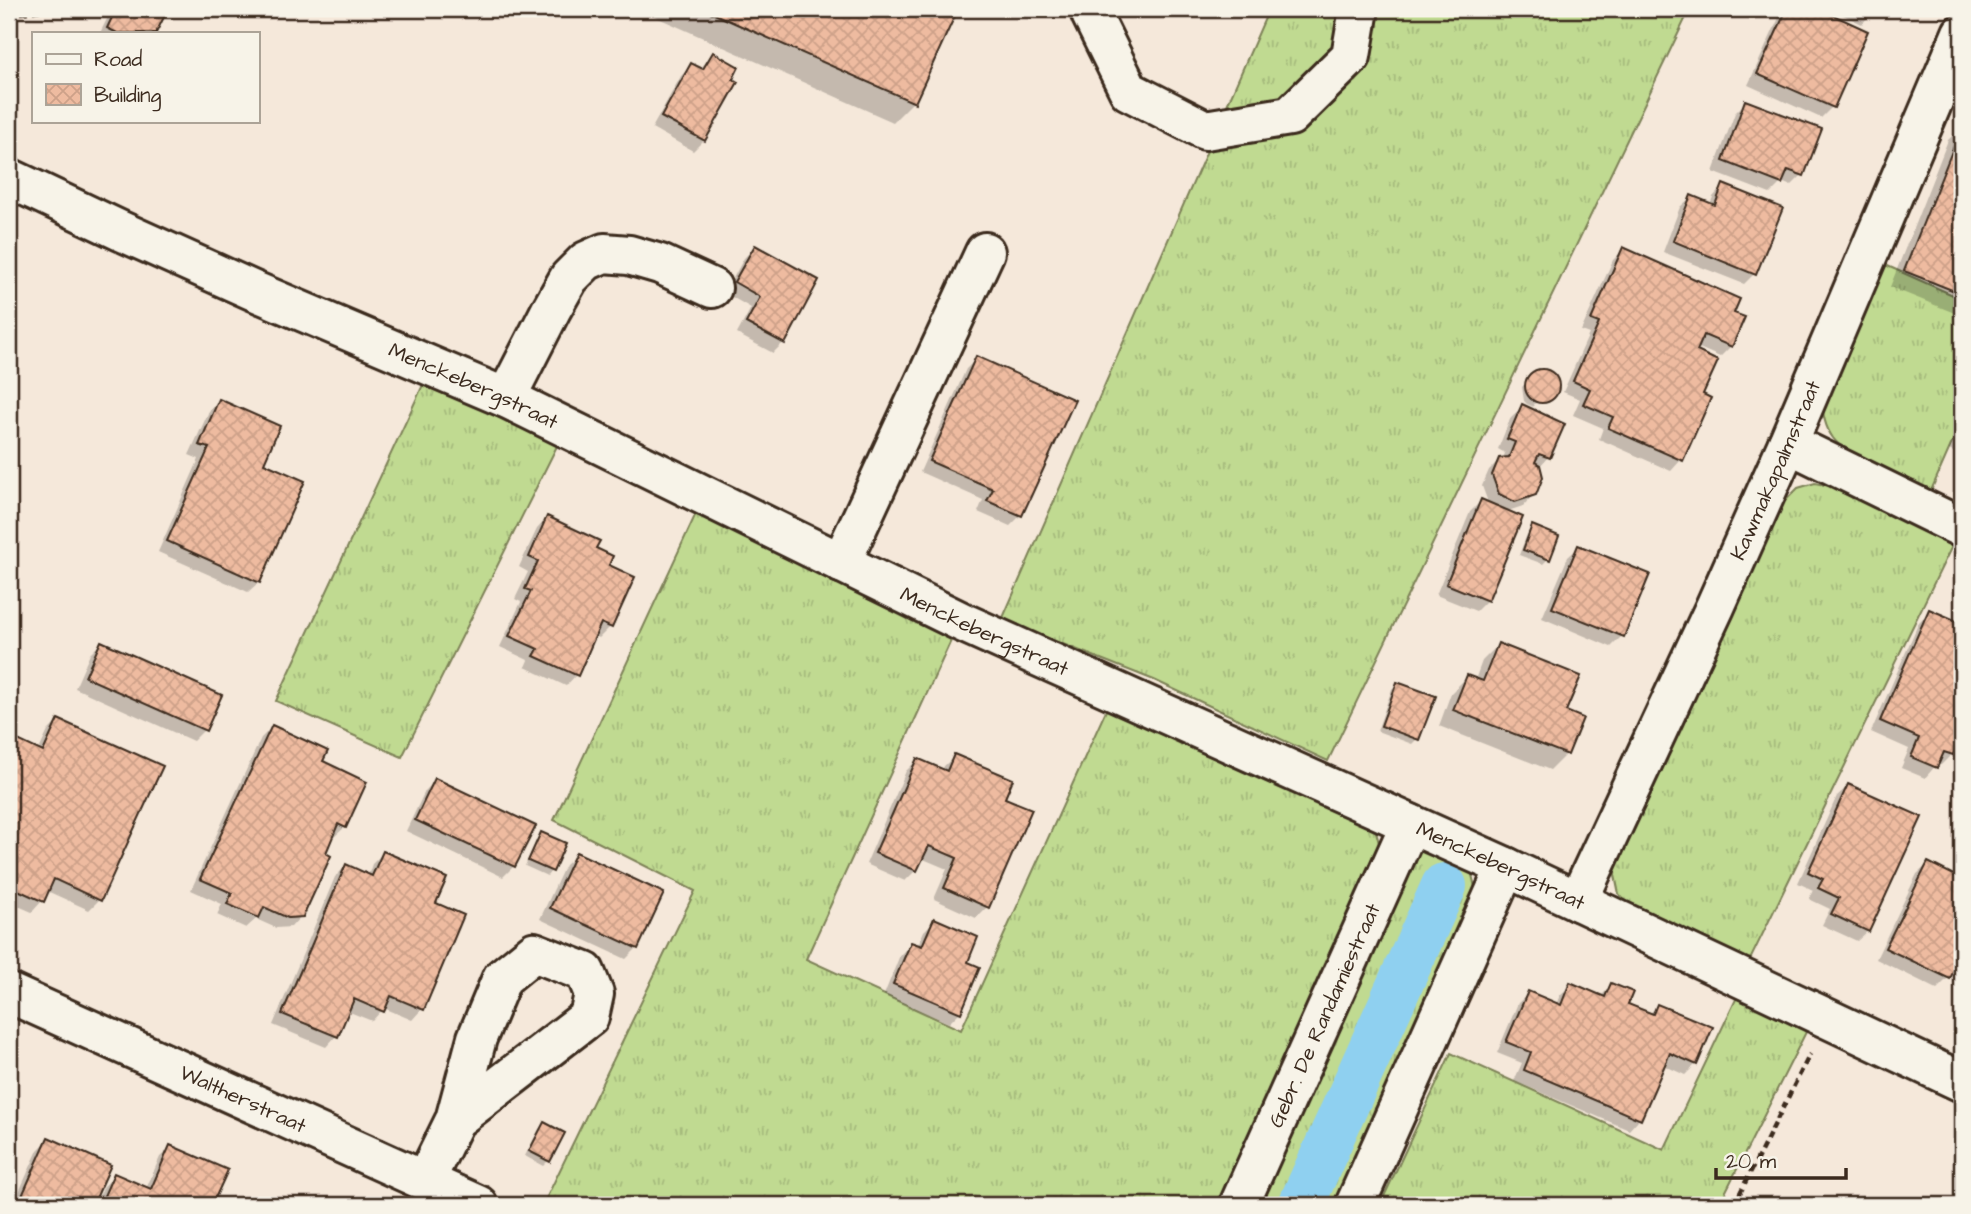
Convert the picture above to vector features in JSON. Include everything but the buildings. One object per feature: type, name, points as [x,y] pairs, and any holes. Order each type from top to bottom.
[{"type":"street","points":[[1092,9],[1091,14],[1129,91],[1205,130],[1290,116],[1351,56],[1359,9]]},
{"type":"street","name":"Kawmakapalmstraat","points":[[1578,901],[1788,443],[1962,33]]},
{"type":"street","name":"Menckebergstraat","points":[[9,178],[240,285],[506,398],[964,623],[1506,867],[1962,1082]]},
{"type":"street","points":[[841,563],[985,252]]},
{"type":"street","points":[[506,398],[569,278],[586,261],[604,253],[629,255],[660,264],[712,288]]},
{"type":"street","points":[[1788,443],[1962,528]]},
{"type":"street","name":"Gebr. De Randamiestraat","points":[[1239,1205],[1410,824]]},
{"type":"street","points":[[1355,1205],[1506,867]]},
{"type":"street","name":"Waltherstraat","points":[[9,993],[478,1205]]},
{"type":"street","points":[[425,1181],[455,1120]]},
{"type":"path","points":[[9,15],[47,9]]},
{"type":"path","points":[[1734,1205],[1828,1019]]},
{"type":"green space","points":[[1269,9],[1690,9],[1328,761],[1154,680],[1002,620]]},
{"type":"green space","points":[[1883,264],[1962,299],[1962,420],[1930,493],[1851,454],[1833,438],[1824,416],[1822,401]]},
{"type":"green space","points":[[428,374],[560,440],[402,757],[276,701]]},
{"type":"green space","points":[[1815,483],[1839,488],[1952,546],[1747,966],[1635,912],[1619,894],[1615,875],[1616,857],[1779,507],[1798,488]]},
{"type":"green space","points":[[699,507],[954,634],[806,959],[961,1030],[1112,697],[1374,824],[1380,847],[1221,1205],[543,1205],[695,891],[554,820]]},
{"type":"green space","points":[[1418,851],[1434,851],[1470,867],[1477,895],[1338,1205],[1254,1205]]},
{"type":"green space","points":[[1737,997],[1807,1030],[1719,1205],[1380,1205],[1451,1053],[1664,1150]]},
{"type":"waterway","points":[[1301,1205],[1444,886]]}]
